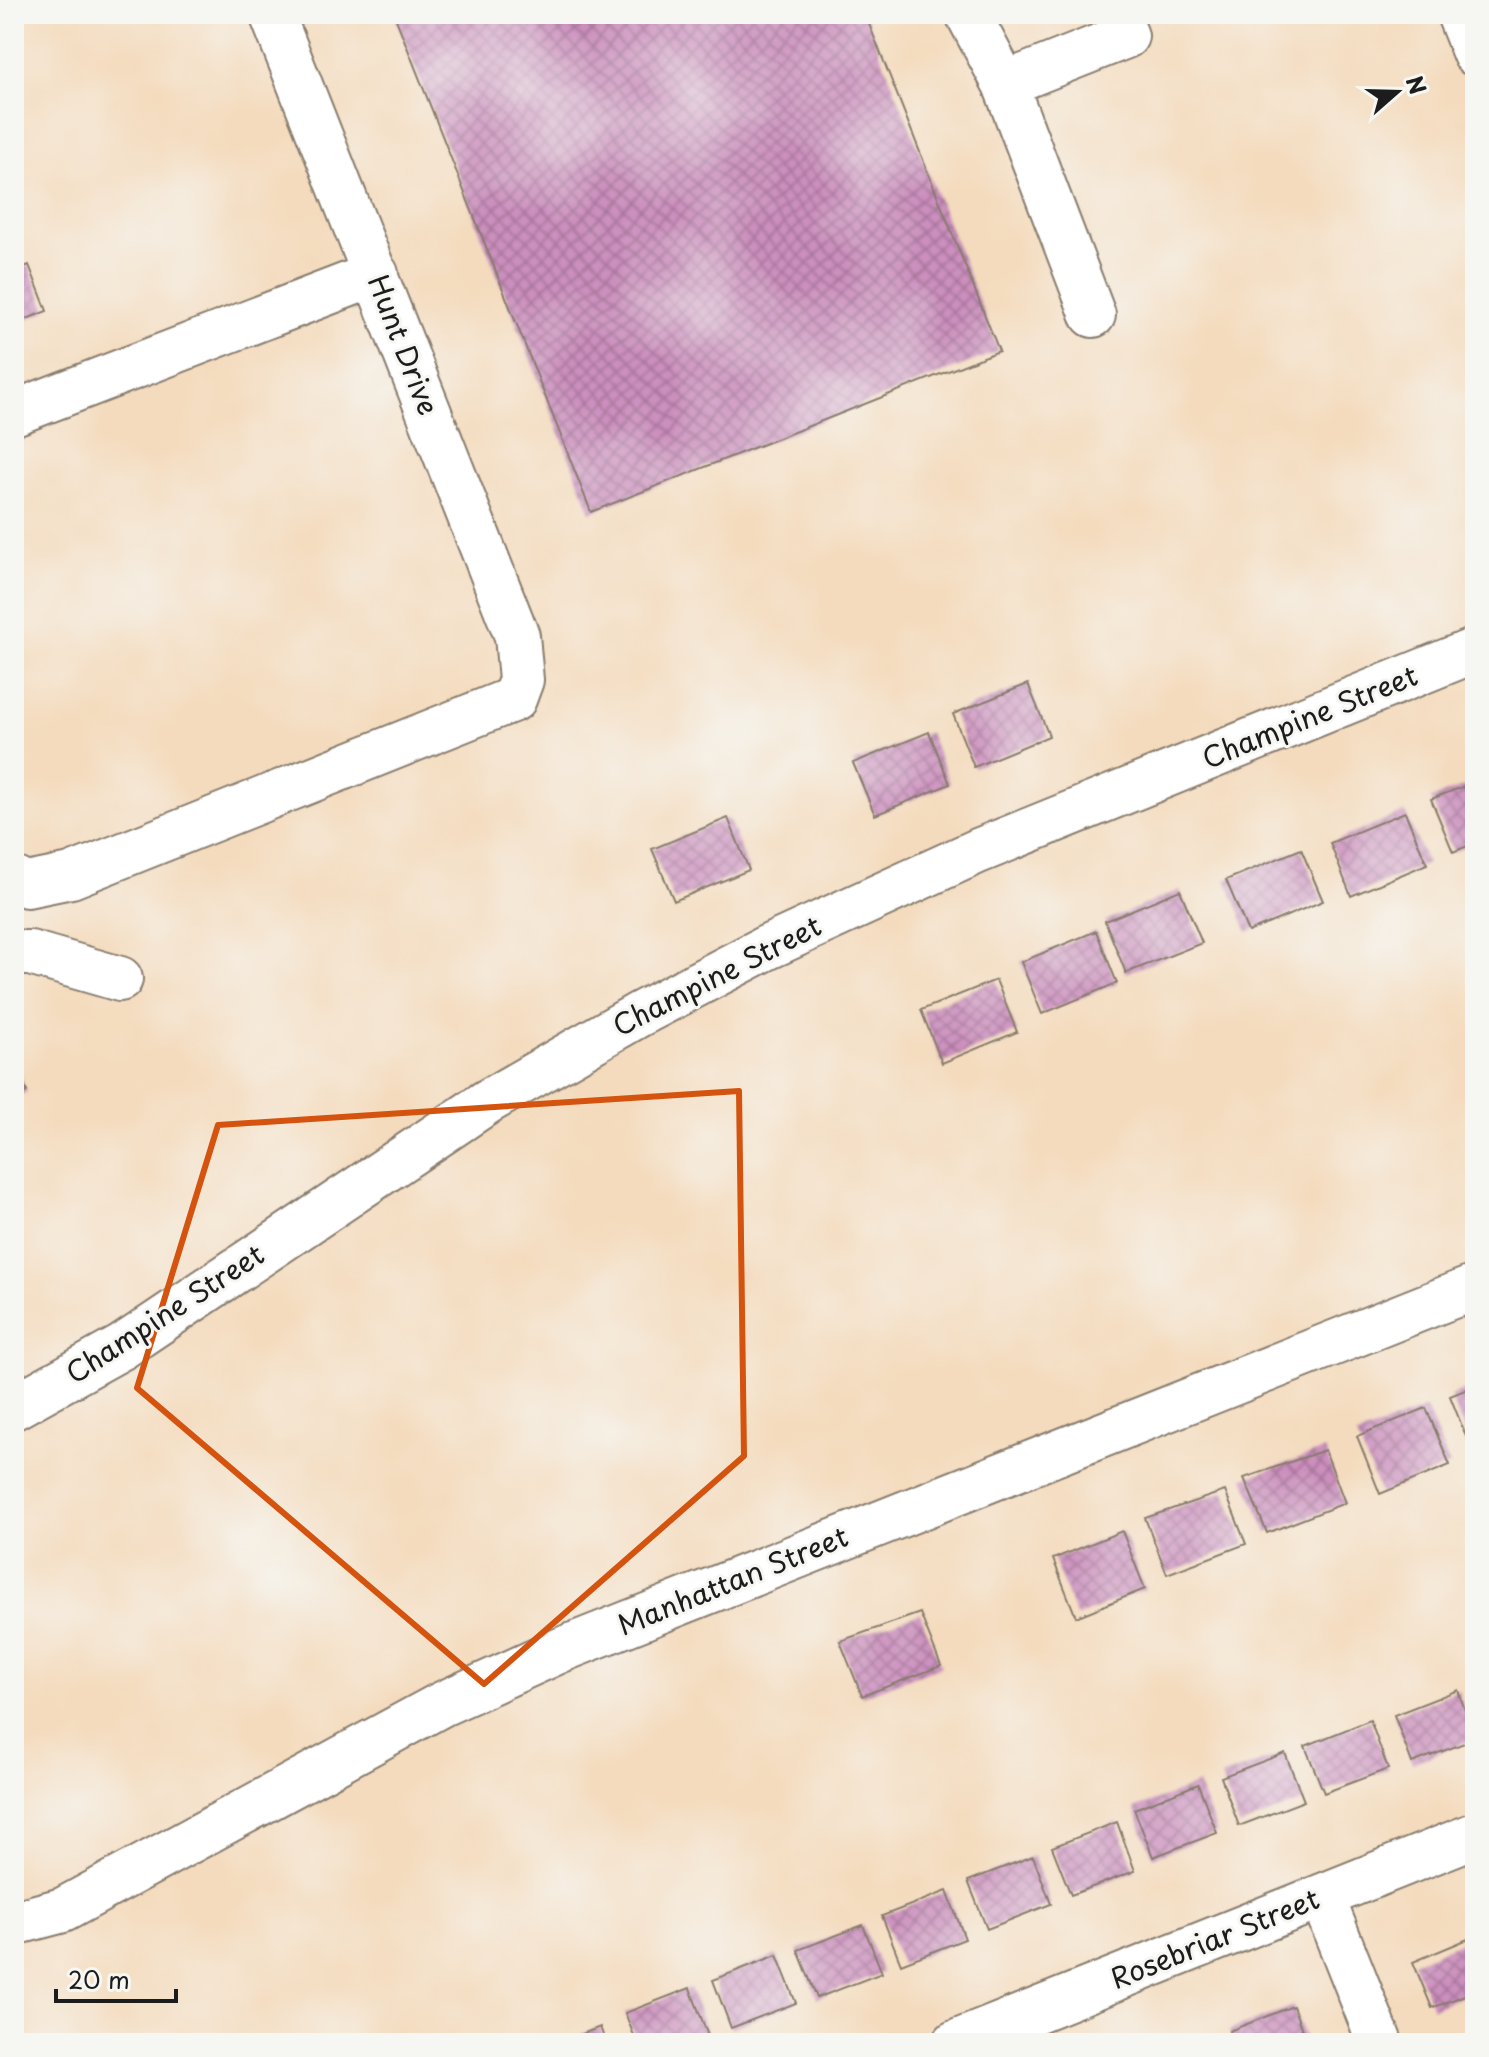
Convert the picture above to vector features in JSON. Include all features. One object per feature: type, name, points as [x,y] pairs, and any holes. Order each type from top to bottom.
[{"type":"street","name":"Hunt Drive","points":[[14,879],[27,885],[86,870],[514,699],[521,680],[517,636],[272,14]]},
{"type":"street","points":[[968,14],[1005,84],[1093,315]]},
{"type":"street","points":[[1005,84],[1126,36],[1117,14]]},
{"type":"street","points":[[1459,14],[1475,54]]},
{"type":"street","points":[[14,413],[376,274]]},
{"type":"street","name":"Champine Street","points":[[14,1407],[122,1347],[487,1102],[638,1015],[753,955],[978,851],[1475,650]]},
{"type":"street","points":[[14,953],[30,953],[120,979]]},
{"type":"street","name":"Manhattan Street","points":[[14,1923],[63,1910],[442,1704],[561,1650],[1475,1287]]},
{"type":"street","name":"Rosebriar Street","points":[[955,2043],[1475,1835]]},
{"type":"street","points":[[1322,1897],[1380,2043]]},
{"type":"highlighted area","points":[[739,1091],[744,1456],[484,1684],[137,1388],[218,1125]]},
{"type":"building","points":[[394,14],[865,14],[999,351],[591,512]]},
{"type":"building","points":[[29,265],[47,311],[14,324],[14,271]]},
{"type":"building","points":[[1028,684],[1049,736],[974,767],[953,714]]},
{"type":"building","points":[[929,732],[950,784],[875,815],[853,763]]},
{"type":"building","points":[[1475,782],[1475,843],[1453,852],[1431,799]]},
{"type":"building","points":[[1405,812],[1427,864],[1351,896],[1330,843]]},
{"type":"building","points":[[728,818],[749,870],[674,901],[652,849]]},
{"type":"building","points":[[1301,849],[1323,901],[1248,932],[1226,880]]},
{"type":"building","points":[[1180,890],[1202,943],[1126,973],[1105,921]]},
{"type":"building","points":[[1096,931],[1117,983],[1042,1014],[1021,962]]},
{"type":"building","points":[[996,980],[1017,1032],[942,1063],[921,1010]]},
{"type":"building","points":[[14,1062],[27,1092],[14,1097]]},
{"type":"building","points":[[1475,1386],[1475,1450],[1472,1451],[1450,1396]]},
{"type":"building","points":[[1426,1408],[1450,1465],[1380,1494],[1357,1436]]},
{"type":"building","points":[[1325,1450],[1345,1503],[1267,1533],[1244,1478]]},
{"type":"building","points":[[1225,1491],[1246,1544],[1167,1574],[1145,1518]]},
{"type":"building","points":[[1122,1531],[1145,1589],[1076,1617],[1053,1559]]},
{"type":"building","points":[[920,1613],[941,1666],[862,1696],[840,1641]]},
{"type":"building","points":[[1458,1690],[1475,1739],[1412,1763],[1394,1715]]},
{"type":"building","points":[[1370,1720],[1388,1769],[1324,1793],[1305,1746]]},
{"type":"building","points":[[1285,1753],[1304,1801],[1239,1826],[1221,1777]]},
{"type":"building","points":[[1198,1784],[1217,1833],[1153,1857],[1134,1809]]},
{"type":"building","points":[[1117,1822],[1135,1871],[1071,1895],[1052,1847]]},
{"type":"building","points":[[1033,1856],[1051,1904],[987,1929],[968,1881]]},
{"type":"building","points":[[947,1891],[965,1939],[901,1964],[882,1916]]},
{"type":"building","points":[[863,1925],[882,1973],[817,1998],[798,1950]]},
{"type":"building","points":[[1475,1936],[1475,1991],[1432,2008],[1413,1962]]},
{"type":"building","points":[[777,1955],[796,2003],[731,2028],[713,1980]]},
{"type":"building","points":[[690,1988],[708,2036],[690,2043],[637,2043],[625,2013]]},
{"type":"building","points":[[1293,2006],[1307,2043],[1233,2043],[1229,2031]]},
{"type":"building","points":[[600,2027],[606,2043],[559,2043]]}]
